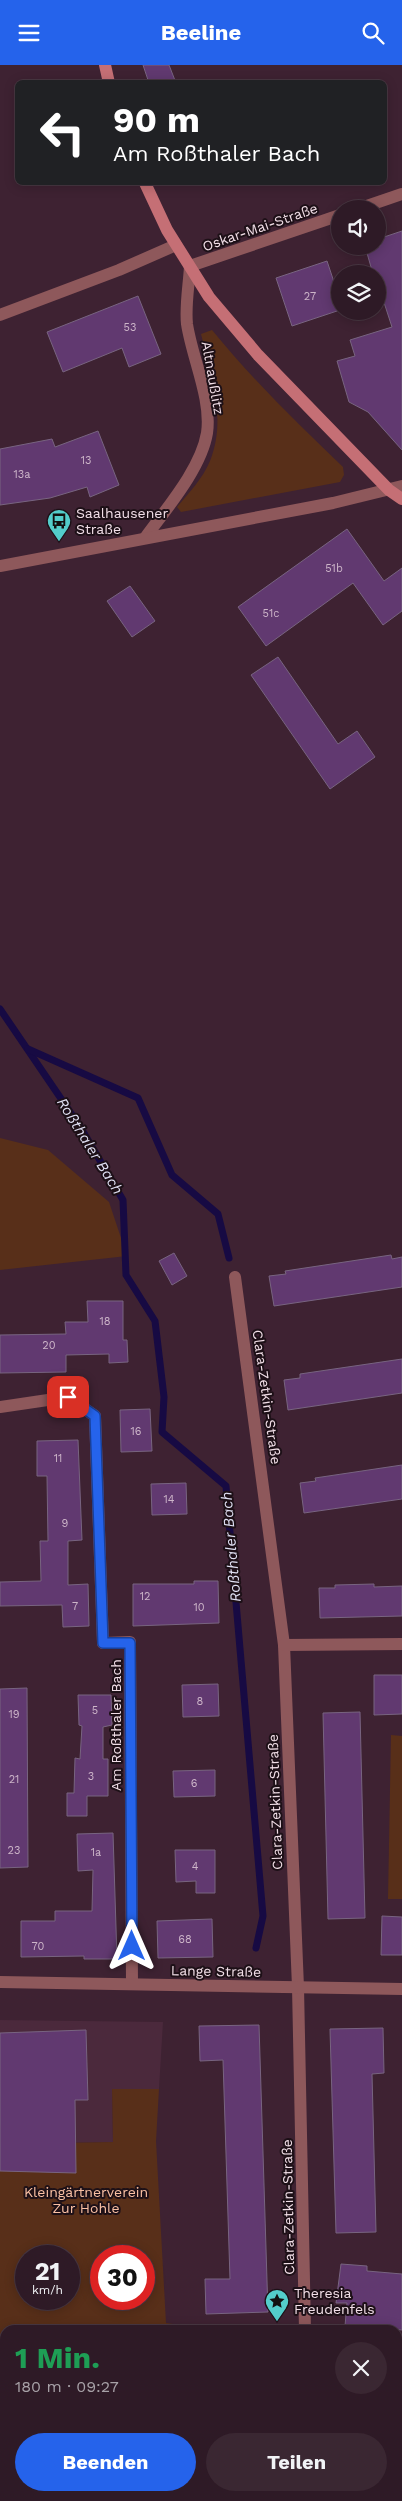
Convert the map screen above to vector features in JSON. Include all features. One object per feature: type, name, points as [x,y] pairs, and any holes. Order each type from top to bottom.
[{"type":"street","points":[[105,65],[108,80]]},
{"type":"street","points":[[146,185],[167,230],[209,297],[258,355],[396,488],[402,499]]},
{"type":"street","points":[[384,200],[402,194]]},
{"type":"street","name":"Oskar-Mai-Straße","points":[[190,266],[331,218]]},
{"type":"street","points":[[0,315],[119,270],[176,245]]},
{"type":"street","name":"Altnaußlitz","points":[[145,538],[188,476],[200,453],[207,433],[206,406],[187,323],[190,266]]},
{"type":"street","points":[[0,566],[333,503],[396,488]]},
{"type":"street","name":"Clara-Zetkin-Straße","points":[[235,1277],[284,1645],[298,1987],[305,2325]]},
{"type":"street","name":"Am Roßthaler Bach","points":[[0,1407],[68,1397],[95,1416],[103,1643],[130,1643],[132,1984]]},
{"type":"street","points":[[284,1645],[402,1643]]},
{"type":"street","name":"Lange Straße","points":[[0,1982],[402,1989]]},
{"type":"shaded area","points":[[0,2020],[163,2022],[159,2089],[112,2089],[113,2142],[0,2144]]},
{"type":"green space","points":[[212,330],[259,383],[343,467],[344,475],[340,482],[181,512],[177,507],[204,473],[215,445],[217,429],[216,397],[201,334]]},
{"type":"green space","points":[[0,1138],[48,1150],[109,1202],[127,1256],[0,1270]]},
{"type":"green space","points":[[391,1735],[402,1736],[402,1899],[388,1899]]},
{"type":"green space","name":"Kleingärtnerverein Zur Hohle","points":[[112,2089],[159,2089],[156,2141],[166,2323],[180,2325],[0,2325],[0,2144],[113,2142]]},
{"type":"building","points":[[143,65],[169,65],[175,80],[148,80]]},
{"type":"building","points":[[402,231],[402,450],[368,412],[349,402],[337,361],[355,356],[350,340],[392,327],[386,309],[386,265],[370,265],[368,255],[386,255],[386,236]]},
{"type":"building","points":[[327,261],[331,273],[331,313],[292,326],[276,278]]},
{"type":"building","points":[[138,296],[161,354],[129,367],[122,348],[63,372],[47,332]]},
{"type":"building","points":[[98,431],[119,485],[90,497],[87,487],[50,498],[0,505],[0,449],[52,439],[55,447]]},
{"type":"building","points":[[347,529],[384,581],[402,568],[402,611],[383,625],[353,583],[266,646],[238,607]]},
{"type":"building","points":[[130,586],[155,621],[132,637],[107,601]]},
{"type":"building","points":[[278,657],[338,744],[357,731],[375,757],[330,789],[251,675]]},
{"type":"building","points":[[174,1253],[187,1276],[172,1285],[159,1261]]},
{"type":"building","points":[[391,1255],[392,1259],[402,1257],[402,1287],[274,1306],[269,1276],[286,1274],[285,1271]]},
{"type":"building","points":[[87,1301],[123,1301],[123,1340],[127,1340],[128,1362],[109,1363],[109,1354],[66,1355],[66,1372],[0,1373],[0,1335],[66,1334],[65,1322],[88,1322]]},
{"type":"building","points":[[402,1359],[402,1393],[288,1410],[284,1380],[300,1378],[300,1374]]},
{"type":"building","points":[[150,1409],[152,1451],[121,1452],[120,1410]]},
{"type":"building","points":[[78,1440],[82,1540],[68,1541],[68,1585],[88,1584],[89,1626],[63,1627],[62,1605],[0,1606],[0,1582],[41,1581],[40,1541],[48,1541],[47,1476],[37,1476],[37,1441]]},
{"type":"building","points":[[402,1465],[402,1499],[304,1513],[300,1483],[316,1481],[315,1478]]},
{"type":"building","points":[[186,1483],[187,1514],[152,1515],[151,1484]]},
{"type":"building","points":[[194,1581],[218,1581],[219,1623],[133,1626],[133,1584],[194,1584]]},
{"type":"building","points":[[374,1584],[374,1587],[402,1586],[402,1616],[320,1618],[319,1588],[335,1588],[335,1585]]},
{"type":"building","points":[[374,1675],[402,1675],[402,1714],[374,1715]]},
{"type":"building","points":[[218,1684],[219,1716],[183,1717],[182,1685]]},
{"type":"building","points":[[27,1688],[28,1867],[0,1868],[0,1689]]},
{"type":"building","points":[[78,1695],[111,1695],[112,1725],[103,1727],[103,1759],[108,1759],[108,1796],[87,1796],[87,1816],[67,1816],[67,1793],[74,1793],[75,1758],[80,1759],[82,1726],[79,1725]]},
{"type":"building","points":[[360,1712],[365,1918],[328,1919],[323,1713]]},
{"type":"building","points":[[215,1770],[215,1796],[174,1797],[173,1771]]},
{"type":"building","points":[[113,1833],[117,1959],[84,1959],[84,1956],[21,1957],[21,1921],[55,1921],[55,1911],[92,1911],[93,1870],[78,1871],[77,1834]]},
{"type":"building","points":[[175,1850],[215,1850],[215,1893],[196,1893],[196,1881],[176,1882]]},
{"type":"building","points":[[382,1916],[402,1917],[402,1955],[381,1955]]},
{"type":"building","points":[[212,1919],[213,1957],[158,1958],[157,1921]]},
{"type":"building","points":[[259,2025],[268,2312],[206,2314],[205,2279],[230,2279],[223,2060],[200,2061],[199,2026]]},
{"type":"building","points":[[383,2028],[384,2073],[372,2074],[376,2232],[336,2233],[330,2029]]},
{"type":"building","points":[[86,2030],[88,2100],[75,2100],[76,2173],[0,2171],[0,2033]]},
{"type":"building","points":[[341,2264],[367,2266],[367,2271],[402,2274],[402,2325],[345,2325],[347,2303],[336,2303]]},
{"type":"waterway","name":"Roßthaler Bach","points":[[0,1009],[81,1128],[123,1200],[126,1275],[155,1321],[164,1397],[162,1432],[226,1486],[263,1916],[256,1948]]},
{"type":"waterway","points":[[28,1049],[138,1098],[172,1175],[218,1214],[229,1258]]},
{"type":"place","name":"Saalhausener Straße","points":[[59,542]]},
{"type":"place","name":"Theresia Freudenfels","points":[[277,2322]]},
{"type":"route","points":[[68,1397],[95,1416],[103,1643],[130,1643],[132,1946]]}]
